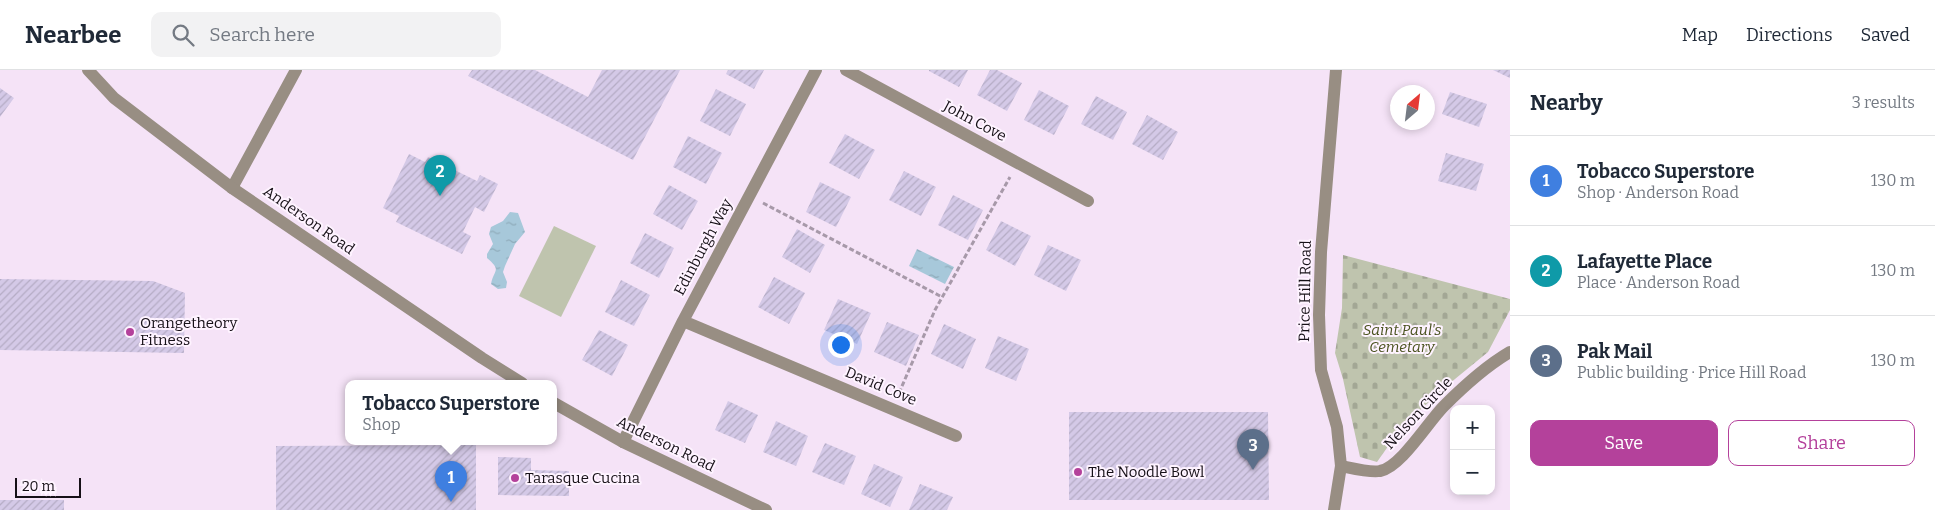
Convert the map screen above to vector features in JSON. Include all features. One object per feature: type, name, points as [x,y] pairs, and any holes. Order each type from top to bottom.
[{"type":"street","name":"Anderson Road","points":[[88,70],[114,98],[232,188],[517,380]]},
{"type":"street","points":[[232,188],[296,70]]},
{"type":"street","name":"Edinburgh Way","points":[[623,442],[683,320],[816,70]]},
{"type":"street","name":"John Cove","points":[[846,70],[1088,201]]},
{"type":"street","name":"Price Hill Road","points":[[1334,510],[1341,466],[1337,427],[1321,370],[1319,315],[1321,252],[1336,70]]},
{"type":"street","name":"David Cove","points":[[683,320],[956,436]]},
{"type":"street","name":"Nelson Circle","points":[[1341,466],[1379,472],[1391,466],[1401,457],[1443,407],[1480,373],[1510,352]]},
{"type":"street","name":"Anderson Road","points":[[557,405],[623,442],[766,510]]},
{"type":"path","points":[[892,409],[942,297],[1018,163]]},
{"type":"path","points":[[749,196],[942,297]]},
{"type":"green space","points":[[554,226],[596,246],[561,317],[519,296]]},
{"type":"green space","name":"Saint Paul's Cemetary","points":[[1343,255],[1510,299],[1510,310],[1488,352],[1444,388],[1401,428],[1377,462],[1360,457],[1343,379],[1335,353],[1342,308]]},
{"type":"water","points":[[510,212],[518,213],[525,232],[515,244],[505,266],[503,272],[507,282],[506,288],[498,289],[491,284],[496,268],[487,258],[487,254],[493,244],[489,234],[491,227],[503,221]]},
{"type":"water","points":[[917,249],[954,267],[945,284],[909,266]]},
{"type":"building","points":[[472,70],[535,70],[588,97],[602,70],[680,70],[633,160],[468,76]]},
{"type":"building","points":[[728,70],[764,70],[754,89],[726,74]]},
{"type":"building","points":[[929,70],[968,70],[959,87]]},
{"type":"building","points":[[990,70],[997,70],[1022,83],[1007,111],[977,95]]},
{"type":"building","points":[[1493,70],[1510,70],[1510,78]]},
{"type":"building","points":[[0,88],[14,98],[0,117]]},
{"type":"building","points":[[716,89],[746,104],[730,136],[700,121]]},
{"type":"building","points":[[1039,90],[1069,106],[1054,135],[1024,120]]},
{"type":"building","points":[[1450,92],[1487,104],[1479,127],[1442,114]]},
{"type":"building","points":[[1096,96],[1127,112],[1113,140],[1081,124]]},
{"type":"building","points":[[1147,115],[1178,132],[1163,160],[1132,144]]},
{"type":"building","points":[[845,134],[875,150],[859,179],[829,163]]},
{"type":"building","points":[[688,136],[722,153],[706,184],[673,167]]},
{"type":"building","points":[[1446,153],[1484,164],[1476,191],[1438,181]]},
{"type":"building","points":[[409,154],[425,162],[428,157],[477,181],[480,175],[498,184],[484,212],[475,207],[463,232],[471,236],[462,254],[396,222],[399,216],[383,208]]},
{"type":"building","points":[[904,171],[936,187],[921,216],[889,200]]},
{"type":"building","points":[[820,182],[851,197],[836,227],[806,212]]},
{"type":"building","points":[[669,185],[698,201],[682,230],[653,214]]},
{"type":"building","points":[[953,195],[983,210],[968,240],[938,225]]},
{"type":"building","points":[[1001,221],[1031,236],[1015,266],[986,250]]},
{"type":"building","points":[[797,229],[825,245],[810,273],[782,257]]},
{"type":"building","points":[[645,233],[674,248],[659,278],[630,263]]},
{"type":"building","points":[[1048,245],[1081,260],[1066,291],[1034,275]]},
{"type":"building","points":[[774,277],[805,293],[789,324],[758,307]]},
{"type":"building","points":[[0,279],[153,281],[185,293],[184,353],[0,350]]},
{"type":"building","points":[[621,280],[650,295],[634,326],[605,312]]},
{"type":"building","points":[[838,299],[871,313],[857,344],[824,330]]},
{"type":"building","points":[[887,322],[919,335],[906,366],[874,352]]},
{"type":"building","points":[[944,324],[976,339],[963,369],[931,354]]},
{"type":"building","points":[[599,330],[628,345],[612,376],[582,360]]},
{"type":"building","points":[[998,336],[1029,349],[1016,381],[985,368]]},
{"type":"building","points":[[728,401],[758,415],[745,443],[715,430]]},
{"type":"building","points":[[1069,412],[1268,412],[1269,500],[1069,500]]},
{"type":"building","points":[[776,421],[808,436],[796,466],[763,452]]},
{"type":"building","points":[[825,443],[856,456],[844,485],[812,472]]},
{"type":"building","points":[[476,445],[476,510],[276,510],[276,446]]},
{"type":"building","points":[[498,457],[531,458],[531,470],[569,471],[569,496],[498,495]]},
{"type":"building","points":[[874,464],[903,477],[890,507],[861,494]]},
{"type":"building","points":[[920,484],[953,497],[947,510],[909,510]]},
{"type":"building","points":[[0,500],[64,500],[64,510],[0,510]]},
{"type":"place","name":"Lafayette Place","points":[[440,196]]},
{"type":"place","name":"Orangetheory Fitness","points":[[130,332]]},
{"type":"place","name":"Pak Mail","points":[[1253,470]]},
{"type":"place","name":"The Noodle Bowl","points":[[1078,472]]},
{"type":"place","name":"Tarasque Cucina","points":[[515,478]]},
{"type":"place","name":"Tobacco Superstore","points":[[451,502]]}]
